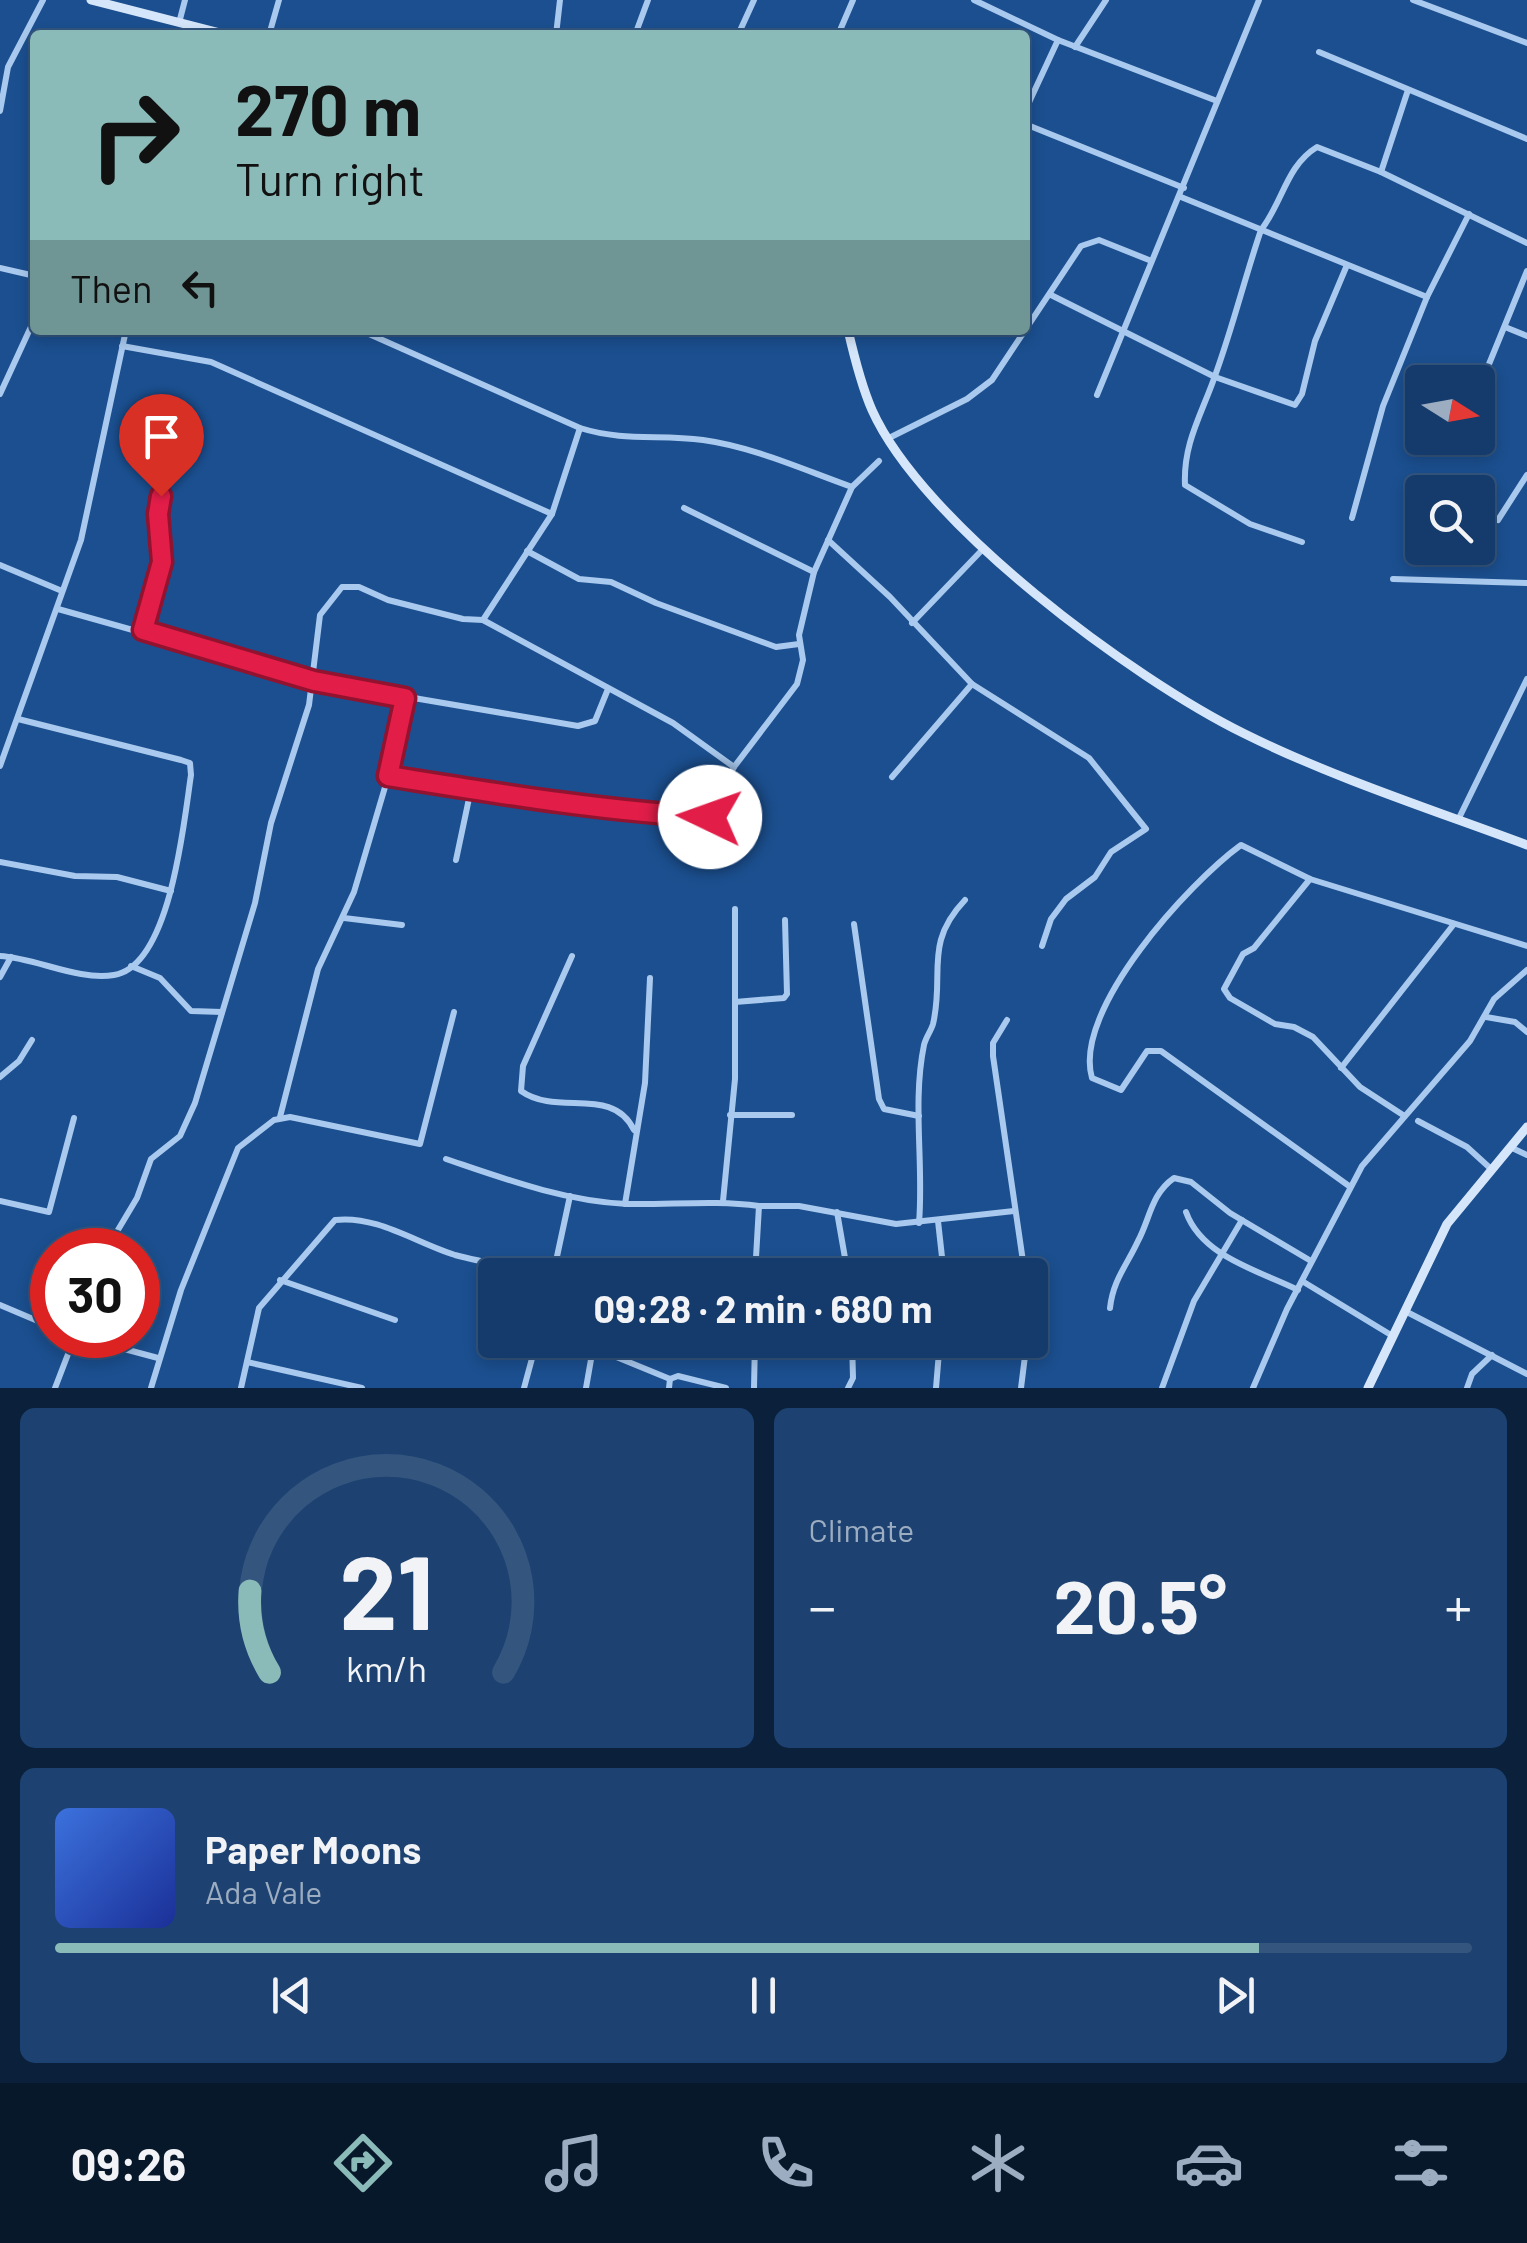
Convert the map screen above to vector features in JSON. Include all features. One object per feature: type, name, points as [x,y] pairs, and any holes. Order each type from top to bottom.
[{"type":"street","points":[[0,111],[8,67],[43,0]]},
{"type":"street","points":[[91,0],[196,30]]},
{"type":"street","points":[[178,25],[185,0]]},
{"type":"street","points":[[270,30],[279,0]]},
{"type":"street","points":[[557,30],[560,0]]},
{"type":"street","points":[[637,30],[648,0]]},
{"type":"street","points":[[740,30],[754,0]]},
{"type":"street","points":[[840,30],[853,0]]},
{"type":"street","points":[[974,0],[1058,40],[1218,101]]},
{"type":"street","points":[[1075,46],[1106,0]]},
{"type":"street","points":[[1097,394],[1259,0]]},
{"type":"street","points":[[1414,0],[1527,43]]},
{"type":"street","points":[[1030,101],[1058,40]]},
{"type":"street","points":[[1320,52],[1527,139]]},
{"type":"street","points":[[1381,172],[1408,90]]},
{"type":"street","points":[[1030,126],[1261,230],[1427,298]]},
{"type":"street","points":[[1302,542],[1250,524],[1185,485],[1192,429],[1215,377],[1261,230],[1273,214],[1298,159],[1317,146],[1381,172],[1527,243]]},
{"type":"street","points":[[1352,518],[1383,406],[1427,298],[1441,278],[1469,214]]},
{"type":"street","points":[[1030,324],[1081,246],[1092,240],[1107,242],[1149,260]]},
{"type":"street","points":[[1051,295],[1215,377],[1294,405],[1302,394],[1314,341],[1347,264]]},
{"type":"street","points":[[0,268],[30,275]]},
{"type":"street","points":[[1489,365],[1527,271]]},
{"type":"street","points":[[1506,327],[1527,336]]},
{"type":"street","points":[[0,394],[30,329]]},
{"type":"street","points":[[0,766],[58,609],[96,478],[125,335]]},
{"type":"street","points":[[371,335],[580,428],[612,438],[670,437],[736,447],[852,487]]},
{"type":"street","points":[[849,335],[872,411],[933,497],[984,549],[1186,702],[1249,736],[1527,845]]},
{"type":"street","points":[[889,438],[982,389],[1022,335]]},
{"type":"street","points":[[122,346],[211,362],[552,514]]},
{"type":"street","points":[[143,630],[162,562],[158,514],[161,496],[193,426]]},
{"type":"street","points":[[484,620],[552,514],[580,428]]},
{"type":"street","points":[[388,776],[535,796],[563,805],[710,817],[728,813],[734,803],[727,782],[734,766],[790,699],[802,666],[799,644],[814,572],[852,487],[879,461]]},
{"type":"street","points":[[1498,520],[1527,475]]},
{"type":"street","points":[[684,508],[814,572]]},
{"type":"street","points":[[828,540],[972,684],[1089,758],[1146,829],[1111,852],[1095,877],[1066,899],[1051,919],[1042,946]]},
{"type":"street","points":[[912,624],[984,549]]},
{"type":"street","points":[[527,552],[579,578],[611,582],[656,604],[776,647],[799,644]]},
{"type":"street","points":[[0,564],[62,591]]},
{"type":"street","points":[[1392,579],[1527,583]]},
{"type":"street","points":[[119,1228],[137,1198],[150,1159],[180,1136],[192,1111],[314,681],[320,615],[342,586],[463,619],[484,620],[673,723],[734,766]]},
{"type":"street","points":[[58,609],[314,681],[588,726],[595,721],[608,689]]},
{"type":"street","points":[[1459,818],[1527,678]]},
{"type":"street","points":[[892,777],[972,684]]},
{"type":"street","points":[[160,1353],[238,1148],[280,1117],[318,969],[344,918],[388,776],[405,698]]},
{"type":"street","points":[[0,956],[108,976],[131,966],[147,950],[172,891],[190,764],[18,718]]},
{"type":"street","points":[[456,860],[471,790]]},
{"type":"street","points":[[1349,1186],[1161,1051],[1148,1051],[1121,1090],[1098,1083],[1090,1071],[1107,1003],[1149,935],[1213,865],[1240,845],[1310,878],[1527,946]]},
{"type":"street","points":[[0,862],[74,876],[117,876],[172,891]]},
{"type":"street","points":[[1310,878],[1254,948],[1243,954],[1224,990],[1230,998],[1275,1024],[1304,1031],[1342,1068],[1402,1115]]},
{"type":"street","points":[[919,1223],[919,1116],[924,1045],[933,1021],[938,943],[943,928],[965,900]]},
{"type":"street","points":[[723,1201],[735,1002],[735,909]]},
{"type":"street","points":[[344,918],[402,925]]},
{"type":"street","points":[[735,1002],[784,998],[787,994],[786,920]]},
{"type":"street","points":[[1342,1068],[1455,923]]},
{"type":"street","points":[[854,924],[878,1098],[884,1109],[919,1116]]},
{"type":"street","points":[[572,956],[523,1066],[521,1090],[538,1099],[614,1108],[627,1116],[634,1130]]},
{"type":"street","points":[[0,977],[11,957]]},
{"type":"street","points":[[131,966],[160,978],[192,1011],[222,1012]]},
{"type":"street","points":[[1253,1388],[1349,1186],[1402,1115],[1486,1017],[1494,999],[1527,970]]},
{"type":"street","points":[[625,1204],[634,1130],[645,1083],[650,978]]},
{"type":"street","points":[[280,1117],[420,1144],[454,1012]]},
{"type":"street","points":[[1486,1017],[1515,1022],[1527,1032]]},
{"type":"street","points":[[1007,1020],[993,1043],[993,1056],[1022,1258]]},
{"type":"street","points":[[0,1078],[20,1061],[32,1040]]},
{"type":"street","points":[[730,1115],[792,1115]]},
{"type":"street","points":[[0,1201],[49,1212],[74,1118]]},
{"type":"street","points":[[1418,1121],[1468,1147],[1490,1168]]},
{"type":"street","points":[[1368,1388],[1447,1224],[1527,1127]]},
{"type":"street","points":[[1509,1146],[1527,1155]]},
{"type":"street","points":[[446,1159],[531,1189],[625,1204],[723,1201],[837,1212],[885,1224],[1014,1211]]},
{"type":"street","points":[[1110,1308],[1117,1275],[1169,1181],[1190,1182],[1242,1220],[1311,1261]]},
{"type":"street","points":[[554,1258],[570,1196]]},
{"type":"street","points":[[755,1258],[759,1206]]},
{"type":"street","points":[[837,1212],[845,1258]]},
{"type":"street","points":[[1186,1212],[1197,1231],[1224,1254],[1298,1290]]},
{"type":"street","points":[[241,1388],[259,1308],[328,1224],[340,1220],[392,1228],[412,1240],[478,1260]]},
{"type":"street","points":[[1162,1388],[1194,1301],[1242,1220]]},
{"type":"street","points":[[938,1221],[942,1258]]},
{"type":"street","points":[[280,1280],[395,1320]]},
{"type":"street","points":[[1302,1281],[1391,1335]]},
{"type":"street","points":[[0,1305],[30,1318]]},
{"type":"street","points":[[1404,1310],[1527,1374]]},
{"type":"street","points":[[1467,1388],[1472,1374],[1492,1355]]},
{"type":"street","points":[[55,1388],[66,1358]]},
{"type":"street","points":[[151,1388],[158,1358]]},
{"type":"street","points":[[524,1388],[532,1358]]},
{"type":"street","points":[[586,1388],[591,1358]]},
{"type":"street","points":[[614,1358],[670,1384],[678,1376],[726,1388]]},
{"type":"street","points":[[754,1388],[755,1358]]},
{"type":"street","points":[[848,1388],[853,1378],[852,1358]]},
{"type":"street","points":[[936,1388],[938,1358]]},
{"type":"street","points":[[1021,1388],[1025,1358]]},
{"type":"street","points":[[247,1362],[362,1388]]},
{"type":"route","points":[[161,496],[158,514],[162,562],[143,630],[314,681],[405,698],[388,776],[535,796],[563,805],[710,817]]}]
